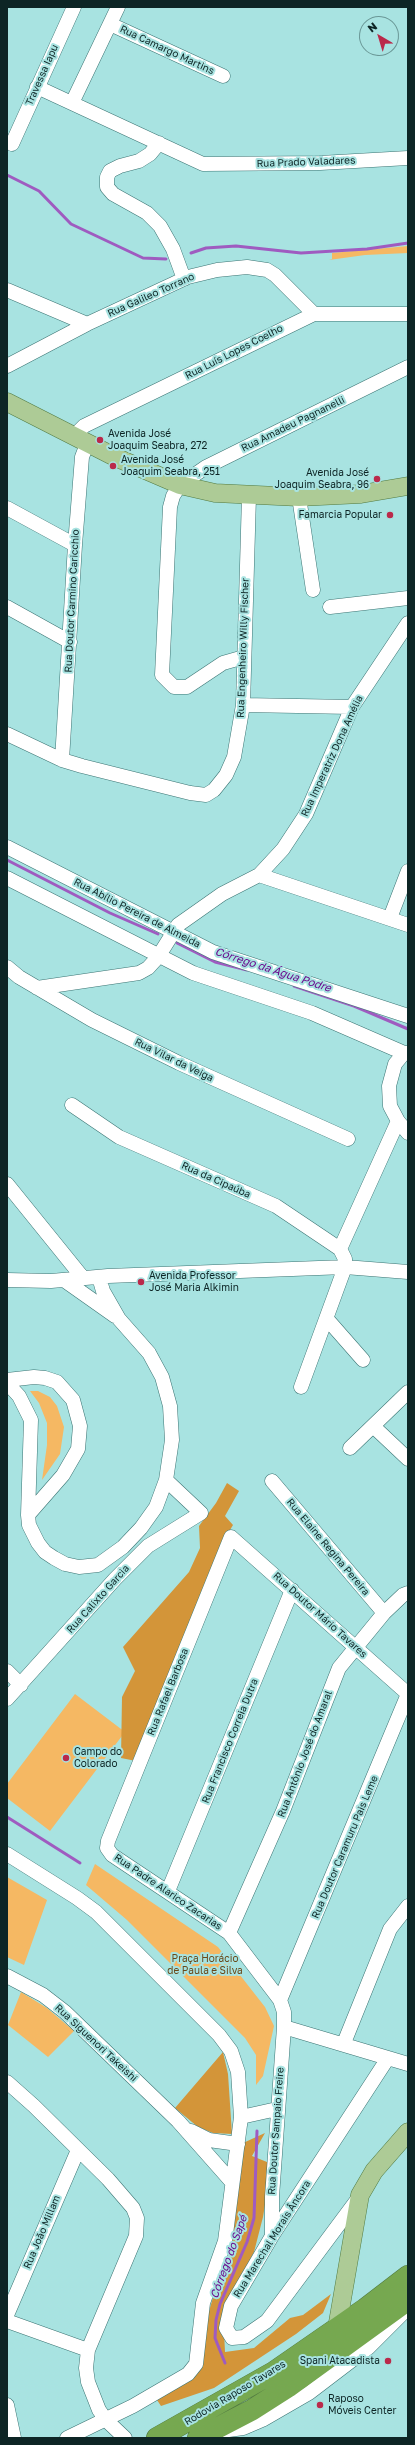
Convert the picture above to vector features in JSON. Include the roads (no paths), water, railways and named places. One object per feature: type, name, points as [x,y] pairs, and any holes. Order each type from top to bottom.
[{"type":"highway","name":"Rodovia Raposo Tavares","points":[[158,2438],[268,2376],[365,2309],[408,2276]]},
{"type":"highway","name":"Rodovia Raposo Tavares","points":[[202,2436],[252,2410],[288,2387],[408,2300]]},
{"type":"main road","points":[[7,402],[80,440],[180,485],[215,493],[249,496],[299,497],[361,494],[408,486]]},
{"type":"main road","points":[[337,2328],[346,2286],[360,2196],[374,2171],[408,2132]]},
{"type":"main road","points":[[346,2286],[352,2298],[365,2309]]},
{"type":"street","name":"Travessa Iapu","points":[[12,144],[74,7]]},
{"type":"street","points":[[72,103],[118,7]]},
{"type":"street","name":"Rua Camargo Martins","points":[[110,24],[223,76]]},
{"type":"street","points":[[37,87],[159,143],[150,154],[139,161],[120,166],[110,171],[107,177],[107,187],[113,194],[147,213],[160,226],[173,249],[184,279]]},
{"type":"street","name":"Rua Prado Valadares","points":[[159,143],[203,164],[320,163],[408,158]]},
{"type":"street","name":"Rua Galileo Torrano","points":[[7,366],[87,324],[184,279],[233,268],[247,267],[267,270],[275,274],[314,314]]},
{"type":"street","points":[[7,290],[87,324]]},
{"type":"street","name":"Rua Luís Lopes Coelho","points":[[80,440],[84,426],[314,314],[408,314]]},
{"type":"street","name":"Rua Amadeu Pagnanelli","points":[[180,485],[206,467],[408,367]]},
{"type":"street","name":"Rua Doutor Carmino Caricchio","points":[[62,760],[82,457],[80,440]]},
{"type":"street","points":[[180,485],[173,496],[170,507],[162,675],[174,687],[187,688],[223,663],[244,657]]},
{"type":"street","name":"Rua Engenheiro Willy Fischer","points":[[7,734],[62,760],[190,793],[206,795],[214,790],[223,779],[234,757],[243,705],[249,496]]},
{"type":"street","points":[[299,497],[313,590]]},
{"type":"street","points":[[7,508],[75,545]]},
{"type":"street","points":[[330,607],[408,598]]},
{"type":"street","points":[[7,607],[70,642]]},
{"type":"street","name":"Rua Imperatriz Dona Amélia","points":[[37,988],[139,974],[148,968],[158,957],[172,930],[198,909],[259,876],[282,849],[306,814],[352,708],[408,623]]},
{"type":"street","points":[[243,705],[352,708]]},
{"type":"street","name":"Rua Abílio Pereira de Almeida","points":[[7,847],[172,930],[198,945],[236,961],[312,983],[408,1016]]},
{"type":"street","points":[[390,918],[408,871]]},
{"type":"street","points":[[259,876],[408,924]]},
{"type":"street","points":[[7,878],[158,957],[219,983],[312,1013],[406,1053],[394,1064],[389,1086],[390,1106],[398,1121],[408,1133]]},
{"type":"street","name":"Rua Vilar da Veiga","points":[[7,967],[37,988],[92,1020],[179,1064],[348,1139]]},
{"type":"street","name":"Rua da Cipaúba","points":[[72,1106],[119,1137],[276,1206],[340,1249]]},
{"type":"street","points":[[301,1387],[345,1267],[345,1259],[340,1249],[398,1121]]},
{"type":"street","points":[[7,1184],[83,1278]]},
{"type":"street","points":[[7,1280],[64,1280],[99,1277],[345,1267],[408,1272]]},
{"type":"street","points":[[99,1277],[103,1291],[119,1319]]},
{"type":"street","points":[[28,1515],[71,1463],[78,1449],[80,1426],[73,1400],[57,1382],[34,1376],[7,1381],[19,1396],[31,1420],[28,1515],[32,1533],[45,1552],[65,1564],[91,1567],[113,1556],[141,1528],[156,1507],[166,1480],[172,1440],[170,1406],[164,1384],[149,1352],[119,1319],[64,1280]]},
{"type":"street","points":[[327,1319],[363,1360]]},
{"type":"street","points":[[350,1448],[408,1392]]},
{"type":"street","points":[[373,1426],[408,1460]]},
{"type":"street","name":"Rua Calixto Garcia","points":[[7,1699],[115,1579],[148,1546],[201,1513],[166,1480]]},
{"type":"street","name":"Rua Elaine Regina Pereira","points":[[272,1481],[384,1613]]},
{"type":"street","name":"Rua Doutor Mário Tavares","points":[[231,1537],[408,1694]]},
{"type":"street","name":"Rua Rafael Barbosa","points":[[108,1848],[111,1832],[231,1537]]},
{"type":"street","name":"Rua Francisco Correia Dutra","points":[[168,1891],[292,1590]]},
{"type":"street","name":"Rua Antônio José do Amaral","points":[[229,1933],[283,1811],[339,1668],[354,1646],[384,1613],[407,1593]]},
{"type":"street","points":[[7,1671],[21,1685]]},
{"type":"street","name":"Rua Doutor Caramuru Pais Leme","points":[[280,2000],[408,1694]]},
{"type":"street","name":"Rua Padre Alarico Zacarias","points":[[108,1848],[112,1855],[229,1933],[280,2000],[284,2012],[284,2027]]},
{"type":"street","points":[[7,1854],[77,1898],[96,1912],[219,2035],[236,2060],[241,2117],[238,2144],[225,2241],[203,2303],[196,2364],[182,2377],[106,2420],[67,2438]]},
{"type":"street","points":[[344,2043],[390,1929],[408,1906]]},
{"type":"street","name":"Rua Siguenori Takeishi","points":[[7,1976],[43,1995],[65,2012],[178,2121],[232,2181]]},
{"type":"street","points":[[284,2027],[344,2043],[408,2064]]},
{"type":"street","name":"Rua Doutor Sampaio Freire","points":[[272,2236],[272,2197],[277,2109],[284,2027]]},
{"type":"street","name":"Rua Marechal Morais Âncora","points":[[360,2196],[267,2321],[244,2337],[232,2338],[226,2328],[231,2306],[272,2236],[388,2058]]},
{"type":"street","points":[[7,2083],[108,2179],[133,2208],[138,2226],[131,2252],[88,2350],[86,2368],[88,2382],[94,2400],[106,2420],[112,2438]]},
{"type":"street","points":[[241,2117],[277,2109]]},
{"type":"street","name":"Rua Siguenori Takeishi","points":[[178,2121],[209,2140],[238,2144]]},
{"type":"street","name":"Rua João Millam","points":[[7,2315],[78,2150]]},
{"type":"street","points":[[202,2436],[243,2428],[264,2419],[309,2394],[380,2338],[408,2308]]},
{"type":"street","points":[[7,2320],[88,2350]]},
{"type":"street","points":[[7,2405],[14,2438]]},
{"type":"street","points":[[106,2420],[125,2438]]},
{"type":"waterway","points":[[7,175],[39,191],[71,224],[143,258],[166,259]]},
{"type":"waterway","points":[[191,253],[206,248],[236,246],[301,253],[367,249],[408,243]]},
{"type":"waterway","name":"Córrego da Água Podre","points":[[7,860],[110,913],[158,934]]},
{"type":"waterway","name":"Córrego da Água Podre","points":[[177,943],[215,962],[247,970]]},
{"type":"waterway","name":"Córrego da Água Podre","points":[[294,986],[354,1006],[408,1029]]},
{"type":"waterway","name":"Córrego do Sapé","points":[[7,1817],[80,1863]]},
{"type":"waterway","name":"Córrego do Sapé","points":[[225,2363],[215,2338],[216,2320],[220,2304],[247,2242],[254,2218],[257,2131]]},
{"type":"place","name":"Avenida José Joaquim Seabra, 272","points":[[100,440]]},
{"type":"place","name":"Avenida José Joaquim Seabra, 251","points":[[113,466]]},
{"type":"place","name":"Avenida José Joaquim Seabra, 96","points":[[377,479]]},
{"type":"place","name":"Famarcia Popular","points":[[390,515]]},
{"type":"place","name":"Avenida Professor José Maria Alkimin","points":[[141,1282]]},
{"type":"place","name":"Campo do Colorado","points":[[66,1758]]},
{"type":"place","name":"Spani Atacadista","points":[[388,2361]]},
{"type":"place","name":"Raposo Móveis Center","points":[[320,2405]]},
{"type":"park label","name":"Praça Horácio de Paula e Silva","points":[[205,1964]]}]
